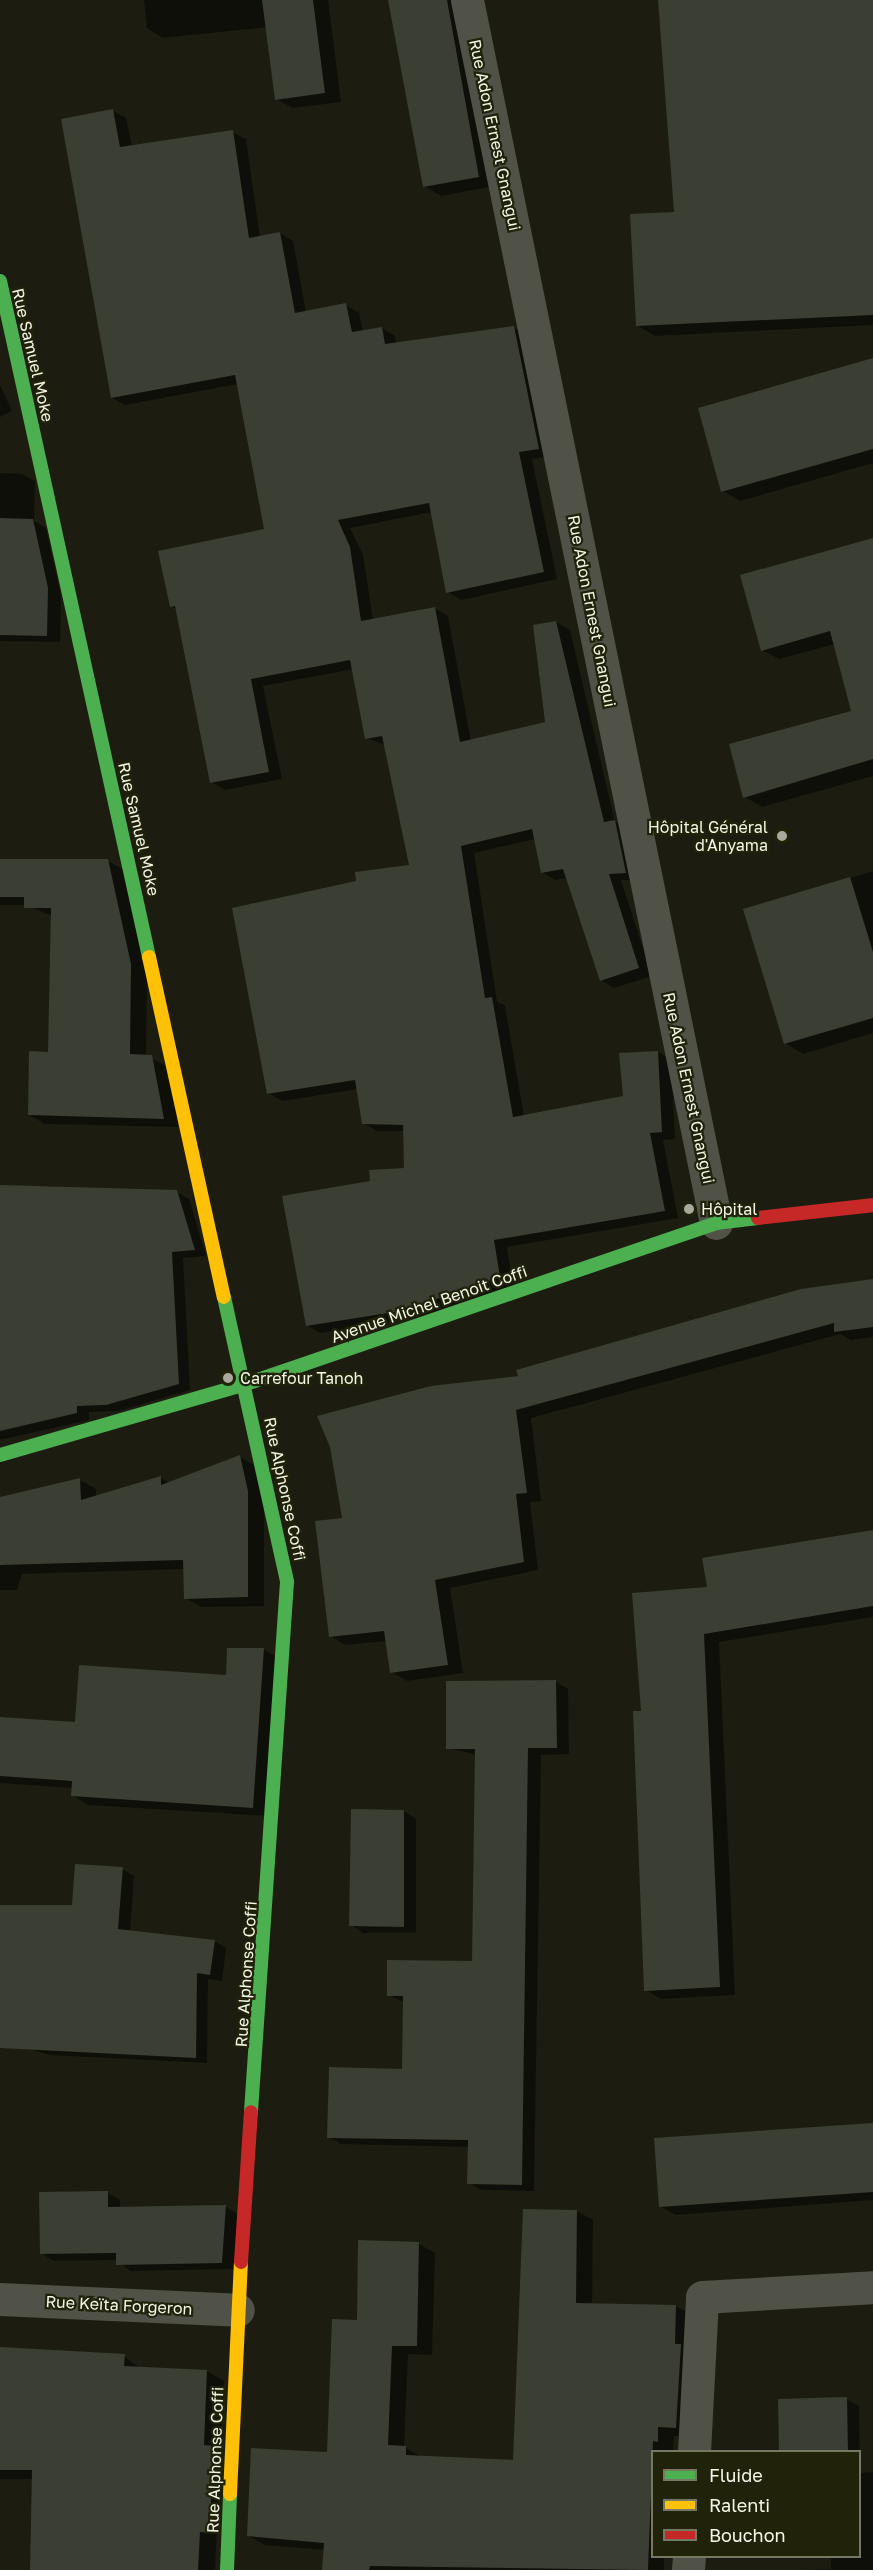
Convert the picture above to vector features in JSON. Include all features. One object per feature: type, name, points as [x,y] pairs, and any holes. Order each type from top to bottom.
[{"type":"street","name":"Rue Adon Ernest Gnangui","points":[[467,0],[716,1222]]},
{"type":"street","name":"Rue Samuel Moke","points":[[0,281],[246,1384]]},
{"type":"street","name":"Avenue Michel Benoit Coffi","points":[[0,1455],[246,1384],[716,1222],[873,1205]]},
{"type":"street","name":"Rue Alphonse Coffi","points":[[227,2570],[238,2310],[287,1582],[246,1384]]},
{"type":"street","points":[[694,2450],[702,2297],[873,2287]]},
{"type":"street","name":"Rue Keïta Forgeron","points":[[0,2299],[238,2310]]},
{"type":"building","points":[[262,0],[313,0],[325,93],[275,100]]},
{"type":"building","points":[[388,0],[447,0],[479,177],[423,187]]},
{"type":"building","points":[[658,0],[873,0],[873,315],[636,326],[630,214],[674,212]]},
{"type":"building","points":[[113,109],[120,147],[233,130],[249,238],[280,232],[295,313],[346,303],[352,332],[382,327],[385,344],[514,326],[539,449],[519,452],[544,572],[446,593],[429,503],[338,520],[350,547],[361,621],[435,607],[460,742],[545,722],[533,625],[556,621],[604,822],[615,820],[626,873],[609,874],[639,968],[600,981],[563,869],[541,873],[532,829],[461,846],[485,998],[492,997],[513,1117],[623,1096],[619,1053],[658,1051],[662,1132],[650,1133],[665,1211],[494,1240],[500,1277],[401,1311],[306,1326],[282,1196],[370,1181],[369,1170],[404,1168],[403,1125],[362,1124],[355,1080],[267,1094],[232,908],[356,881],[355,872],[409,865],[382,736],[365,739],[350,660],[251,679],[269,772],[210,783],[175,606],[170,607],[158,551],[264,529],[235,375],[111,398],[61,119]]},
{"type":"building","points":[[873,358],[873,449],[721,492],[698,408]]},
{"type":"building","points":[[0,518],[33,519],[48,588],[47,636],[0,635]]},
{"type":"building","points":[[873,538],[873,759],[743,798],[729,744],[851,711],[830,631],[761,651],[740,575]]},
{"type":"building","points":[[0,859],[108,859],[131,964],[130,1054],[152,1055],[164,1119],[28,1115],[29,1051],[48,1052],[51,908],[24,908],[24,897],[0,897]]},
{"type":"building","points":[[850,877],[873,952],[873,1018],[784,1044],[743,909]]},
{"type":"building","points":[[0,1185],[177,1190],[195,1250],[172,1252],[179,1384],[106,1405],[77,1406],[77,1413],[0,1431]]},
{"type":"building","points":[[873,1279],[873,1327],[834,1332],[834,1323],[516,1410],[527,1493],[516,1494],[524,1562],[435,1580],[448,1665],[390,1673],[384,1631],[329,1637],[315,1521],[342,1518],[330,1447],[317,1416],[431,1386],[518,1376],[516,1370],[801,1289]]},
{"type":"building","points":[[240,1455],[248,1491],[248,1597],[184,1599],[183,1560],[0,1565],[0,1497],[80,1478],[81,1500],[161,1476],[161,1485]]},
{"type":"building","points":[[873,1530],[873,1606],[704,1634],[720,1987],[644,1991],[633,1711],[641,1711],[632,1593],[707,1587],[702,1558]]},
{"type":"building","points":[[227,1648],[264,1648],[253,1808],[71,1796],[72,1781],[0,1776],[0,1717],[75,1722],[79,1665],[226,1675]]},
{"type":"building","points":[[556,1680],[557,1748],[528,1748],[522,2185],[467,2184],[468,2140],[327,2138],[329,2067],[402,2069],[403,1996],[387,1996],[387,1960],[472,1961],[475,1749],[446,1749],[446,1681]]},
{"type":"building","points":[[351,1809],[404,1810],[404,1927],[349,1926]]},
{"type":"building","points":[[75,1864],[123,1867],[118,1929],[215,1940],[210,1975],[197,1973],[196,2058],[0,2048],[0,1905],[72,1905]]},
{"type":"building","points":[[873,2123],[873,2192],[659,2207],[654,2138]]},
{"type":"building","points":[[108,2191],[108,2207],[226,2205],[222,2263],[116,2265],[116,2253],[40,2254],[39,2192]]},
{"type":"building","points":[[523,2209],[577,2210],[576,2303],[676,2305],[675,2344],[681,2344],[676,2428],[658,2427],[658,2442],[653,2441],[651,2450],[648,2570],[370,2566],[369,2570],[322,2570],[324,2543],[247,2536],[251,2448],[327,2452],[332,2319],[357,2320],[358,2240],[419,2242],[417,2346],[392,2346],[388,2445],[406,2446],[406,2455],[513,2460]]},
{"type":"building","points":[[0,2347],[125,2354],[124,2366],[207,2370],[204,2445],[213,2446],[210,2533],[200,2532],[198,2570],[30,2570],[32,2470],[0,2470]]},
{"type":"building","points":[[847,2397],[848,2450],[779,2450],[778,2399]]},
{"type":"traffic: fast","points":[[0,281],[149,957]]},
{"type":"traffic: fast","points":[[0,1455],[246,1384],[716,1223],[758,1218]]},
{"type":"traffic: fast","points":[[224,1297],[287,1582],[251,2112]]},
{"type":"traffic: fast","points":[[227,2570],[230,2494]]},
{"type":"traffic: slow","points":[[149,957],[224,1297]]},
{"type":"traffic: slow","points":[[230,2494],[241,2262]]},
{"type":"traffic: jam","points":[[758,1218],[873,1205]]},
{"type":"traffic: jam","points":[[241,2262],[251,2112]]},
{"type":"place","name":"Hôpital Général d'Anyama","points":[[782,836]]},
{"type":"place","name":"Hôpital","points":[[689,1209]]},
{"type":"place","name":"Carrefour Tanoh","points":[[228,1378]]}]
